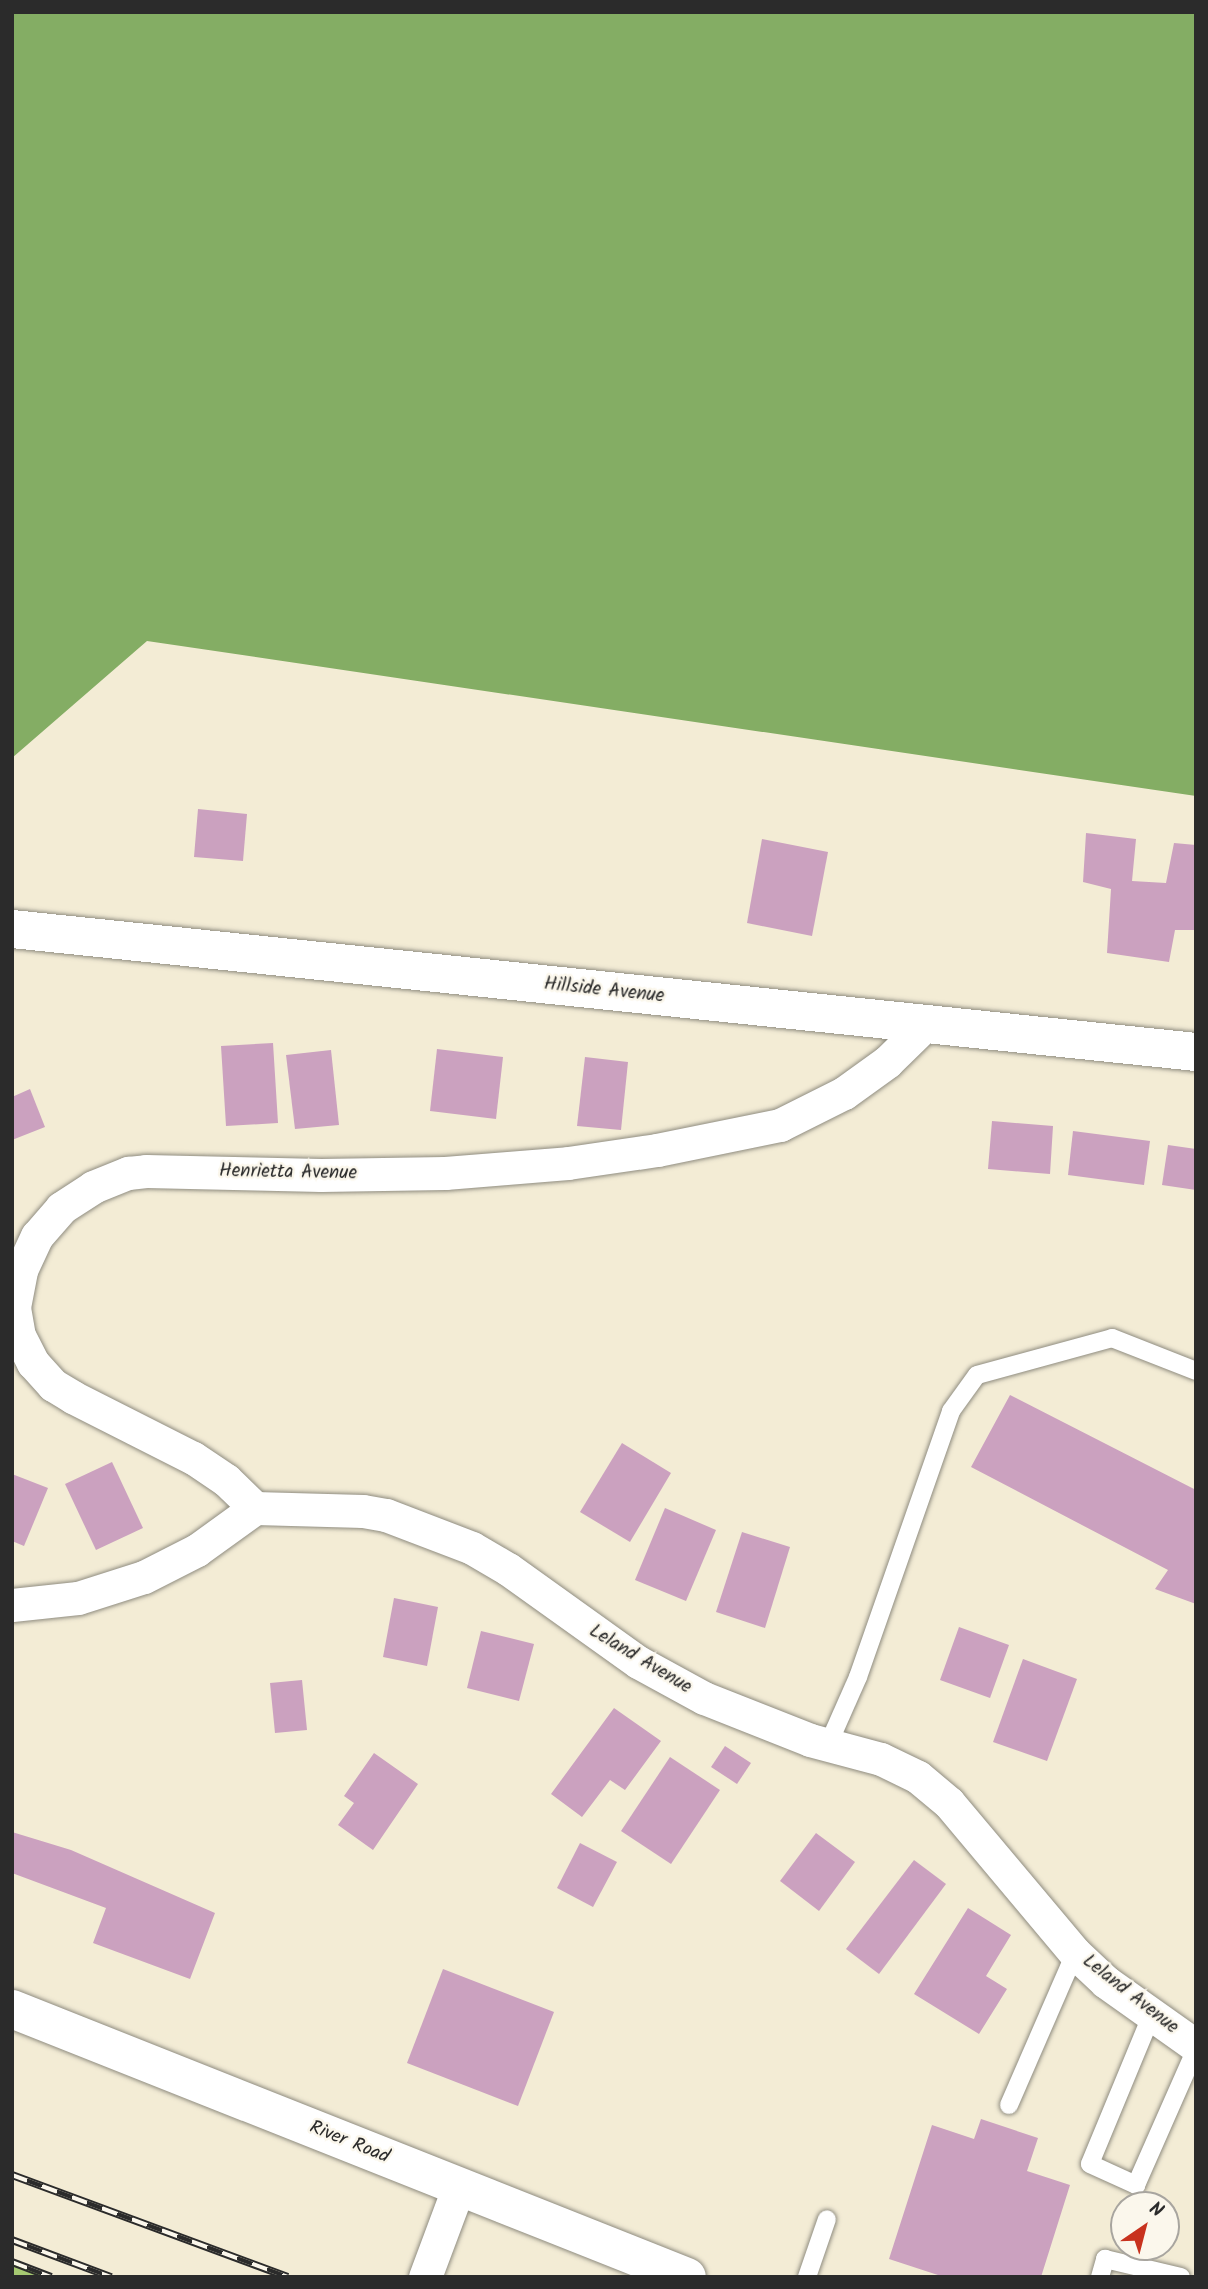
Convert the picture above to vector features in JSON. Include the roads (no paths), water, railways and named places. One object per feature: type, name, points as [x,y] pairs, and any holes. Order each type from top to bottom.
[{"type":"street","name":"Hillside Avenue","points":[[12,929],[1196,1052]]},
{"type":"street","name":"Henrietta Avenue","points":[[255,1508],[226,1480],[192,1458],[53,1385],[33,1363],[19,1336],[13,1307],[21,1270],[37,1236],[61,1208],[93,1187],[128,1173],[445,1173],[568,1163],[657,1150],[780,1125],[844,1093],[887,1062],[926,1024]]},
{"type":"street","points":[[12,1605],[78,1598],[144,1577],[197,1550],[255,1508]]},
{"type":"street","name":"Leland Avenue","points":[[255,1508],[363,1511],[386,1515],[472,1548],[508,1569],[638,1662],[704,1698],[828,1745],[881,1759],[918,1777],[949,1803],[1075,1953],[1106,1982],[1196,2048]]},
{"type":"street","name":"River Road","points":[[12,2009],[687,2277]]},
{"type":"street","points":[[425,2277],[459,2186]]},
{"type":"lane","points":[[828,1745],[858,1677],[951,1411],[977,1376],[1112,1338],[1196,1371]]},
{"type":"lane","points":[[1009,2105],[1075,1953]]},
{"type":"lane","points":[[1152,2014],[1090,2164],[1136,2185],[1196,2048]]},
{"type":"lane","points":[[807,2277],[827,2219]]},
{"type":"lane","points":[[1100,2277],[1105,2259],[1181,2277]]},
{"type":"railway","points":[[12,2175],[288,2277]]},
{"type":"railway","points":[[12,2240],[111,2277]]},
{"type":"railway","points":[[12,2262],[51,2277]]}]
